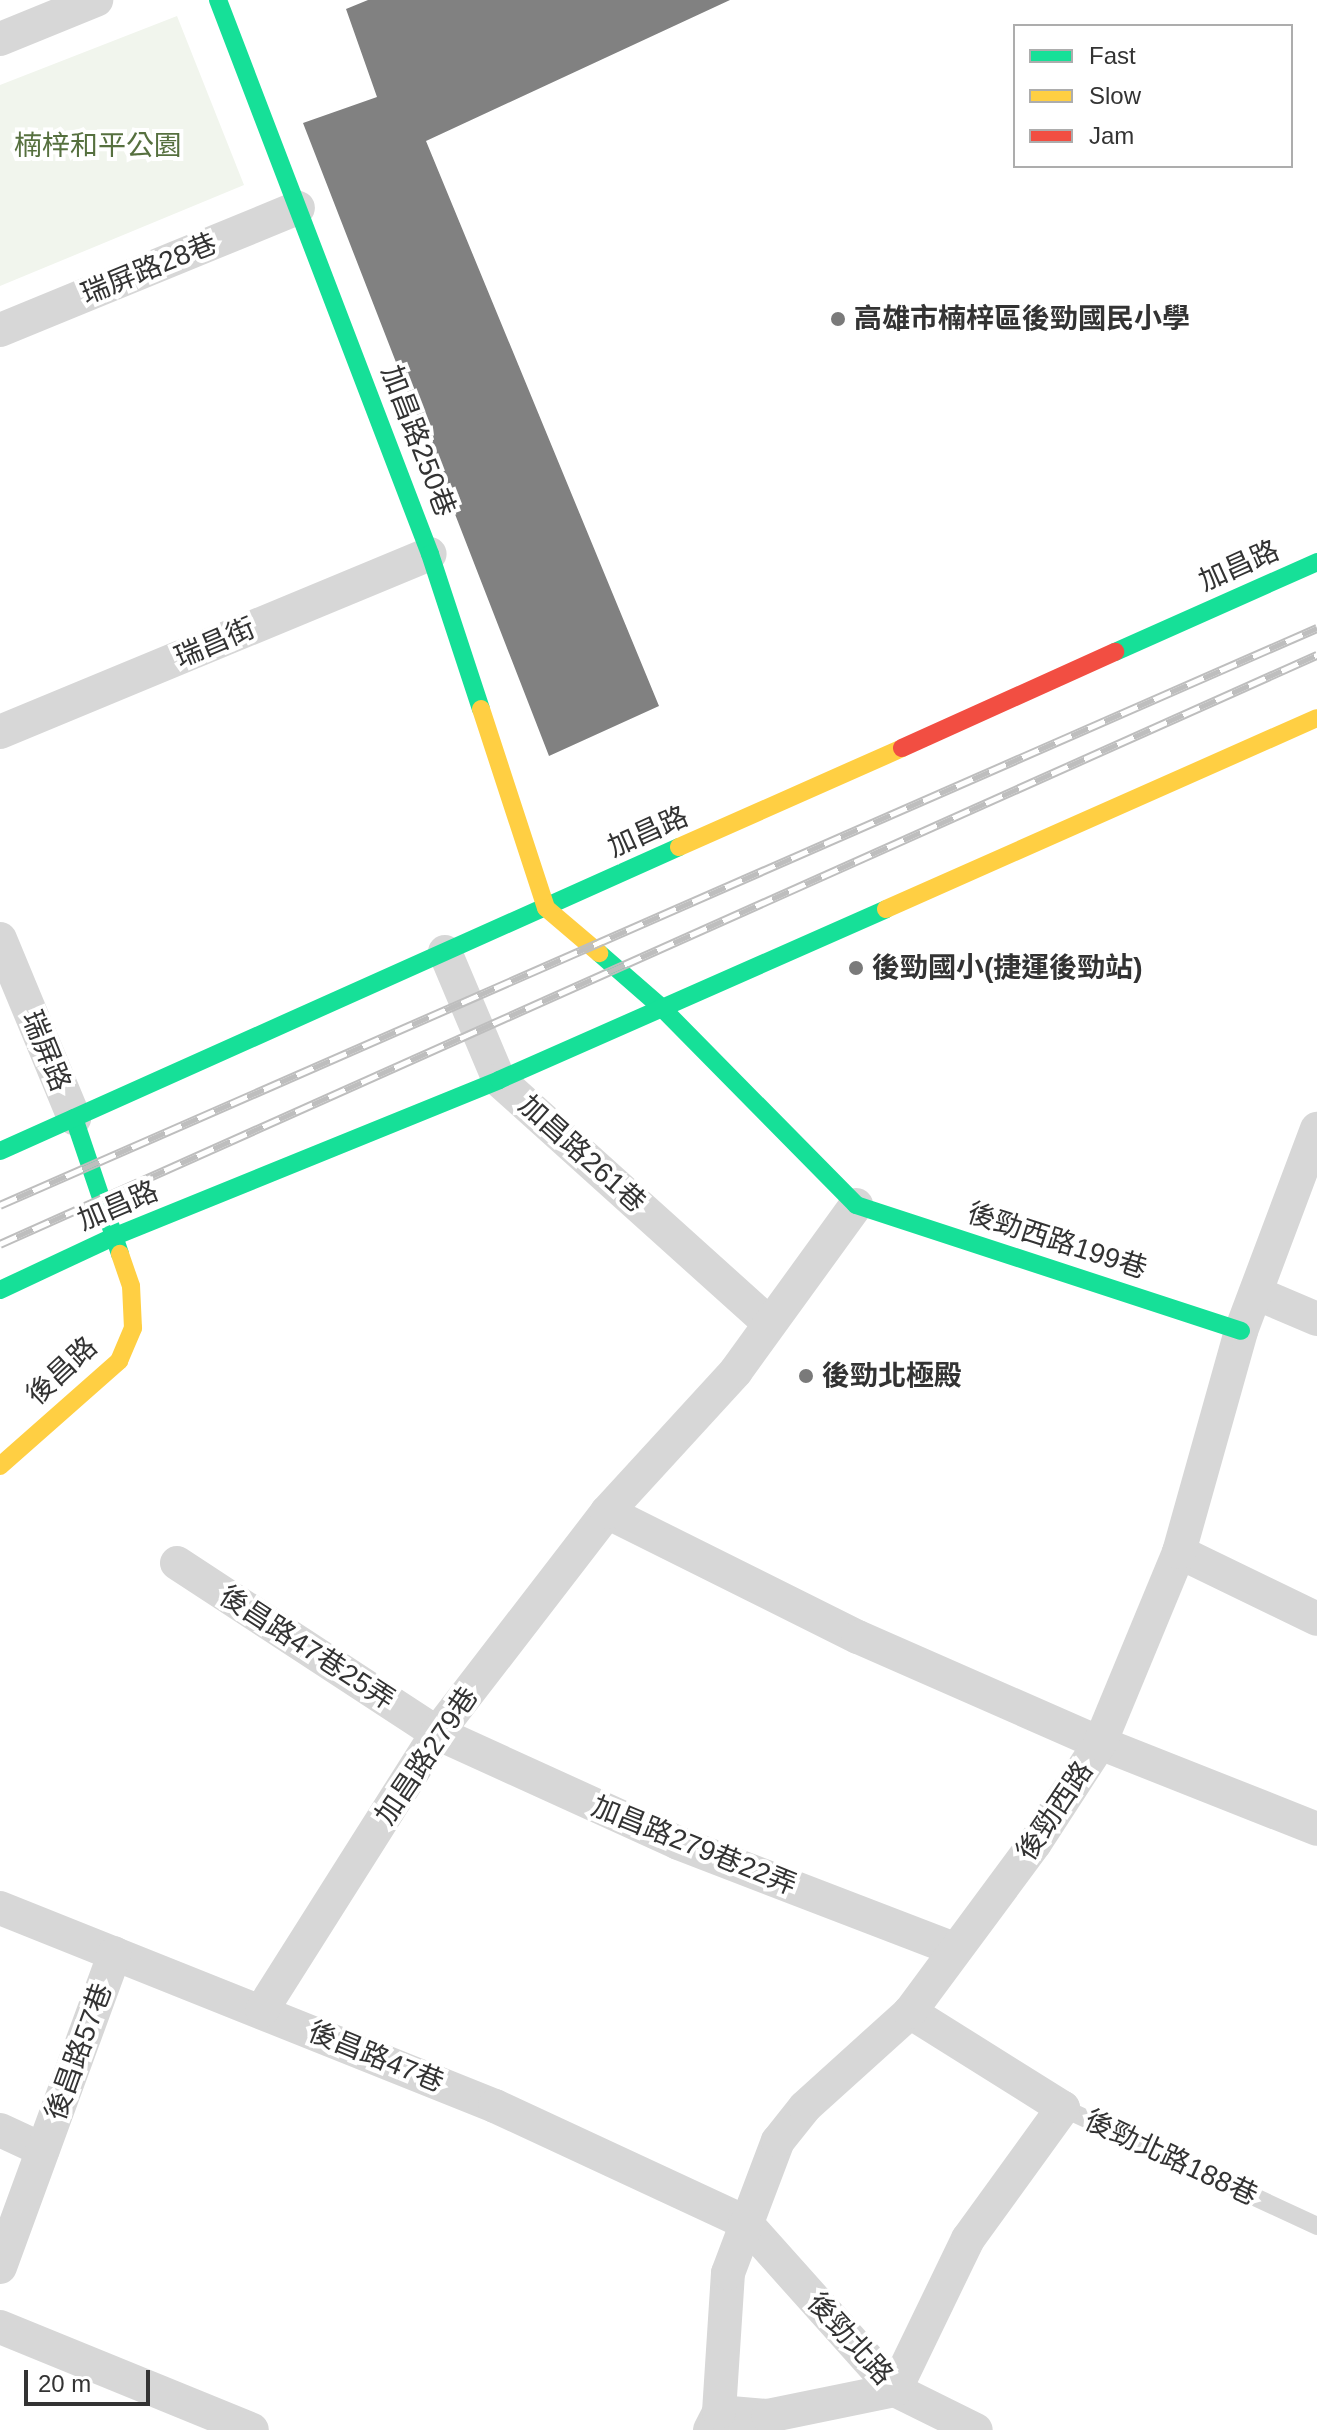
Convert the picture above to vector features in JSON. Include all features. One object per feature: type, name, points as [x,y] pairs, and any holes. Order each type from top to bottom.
[{"type":"street","points":[[0,39],[96,0]]},
{"type":"street","name":"加昌路250巷","points":[[218,0],[430,554],[546,908]]},
{"type":"street","name":"瑞屏路28巷","points":[[0,330],[298,208]]},
{"type":"street","name":"瑞昌街","points":[[0,732],[430,554]]},
{"type":"street","name":"加昌路","points":[[0,1151],[1317,562]]},
{"type":"street","name":"加昌路","points":[[0,1290],[113,1237],[499,1080],[1317,718]]},
{"type":"street","points":[[546,908],[661,1007],[856,1205]]},
{"type":"street","name":"瑞屏路","points":[[0,939],[74,1118]]},
{"type":"street","name":"加昌路261巷","points":[[445,952],[499,1080],[768,1322]]},
{"type":"street","name":"後昌路","points":[[0,1466],[119,1361],[133,1328],[131,1286],[74,1118]]},
{"type":"street","name":"後勁西路","points":[[715,2421],[722,2306],[745,2222],[778,2141],[805,2107],[910,2012],[1035,1843],[1100,1743],[1179,1552],[1241,1331],[1256,1293],[1307,1194],[1317,1129]]},
{"type":"street","name":"加昌路279巷","points":[[262,2010],[437,1733],[607,1512],[736,1371],[768,1322],[856,1205]]},
{"type":"street","name":"後勁西路199巷","points":[[856,1205],[1241,1331]]},
{"type":"street","points":[[1256,1293],[1317,1319]]},
{"type":"street","points":[[607,1512],[858,1637],[1100,1743],[1317,1829]]},
{"type":"street","points":[[1179,1552],[1317,1619]]},
{"type":"street","name":"後昌路47巷25弄","points":[[177,1563],[437,1733]]},
{"type":"street","name":"加昌路279巷22弄","points":[[437,1733],[678,1843],[954,1949]]},
{"type":"street","name":"後昌路47巷","points":[[0,1908],[262,2010],[495,2106],[745,2222]]},
{"type":"street","name":"後昌路57巷","points":[[0,2267],[115,1953]]},
{"type":"street","points":[[910,2012],[1063,2108]]},
{"type":"street","name":"後勁北路188巷","points":[[895,2390],[968,2239],[1063,2108]]},
{"type":"street","name":"後昌路57巷","points":[[0,2130],[43,2150]]},
{"type":"street","name":"後勁北路","points":[[745,2222],[895,2390],[976,2430]]},
{"type":"street","points":[[0,2327],[252,2430]]},
{"type":"street","points":[[715,2421],[768,2416],[895,2390]]},
{"type":"lane","name":"後勁北路188巷","points":[[1063,2108],[1317,2226]]},
{"type":"green space","name":"楠梓和平公園","points":[[177,16],[244,185],[0,286],[0,85]]},
{"type":"building","points":[[368,0],[730,0],[426,141],[659,706],[549,756],[303,123],[377,97],[346,9]]},
{"type":"railway","points":[[0,1205],[1317,628]]},
{"type":"railway","points":[[0,1244],[1317,655]]},
{"type":"traffic: fast","points":[[218,0],[430,554],[481,709]]},
{"type":"traffic: fast","points":[[1115,652],[1317,562]]},
{"type":"traffic: fast","points":[[0,1151],[679,847]]},
{"type":"traffic: fast","points":[[0,1290],[113,1237],[499,1080],[886,909]]},
{"type":"traffic: fast","points":[[599,953],[661,1007],[856,1205],[1241,1331]]},
{"type":"traffic: fast","points":[[74,1118],[120,1254]]},
{"type":"traffic: slow","points":[[481,709],[546,908],[599,953]]},
{"type":"traffic: slow","points":[[886,909],[1317,718]]},
{"type":"traffic: slow","points":[[679,847],[902,748]]},
{"type":"traffic: slow","points":[[0,1466],[119,1361],[133,1328],[131,1286],[120,1254]]},
{"type":"traffic: jam","points":[[902,748],[1115,652]]},
{"type":"place","name":"高雄市楠梓區後勁國民小學","points":[[838,319]]},
{"type":"place","name":"後勁國小(捷運後勁站)","points":[[856,968]]},
{"type":"place","name":"後勁北極殿","points":[[806,1376]]}]
